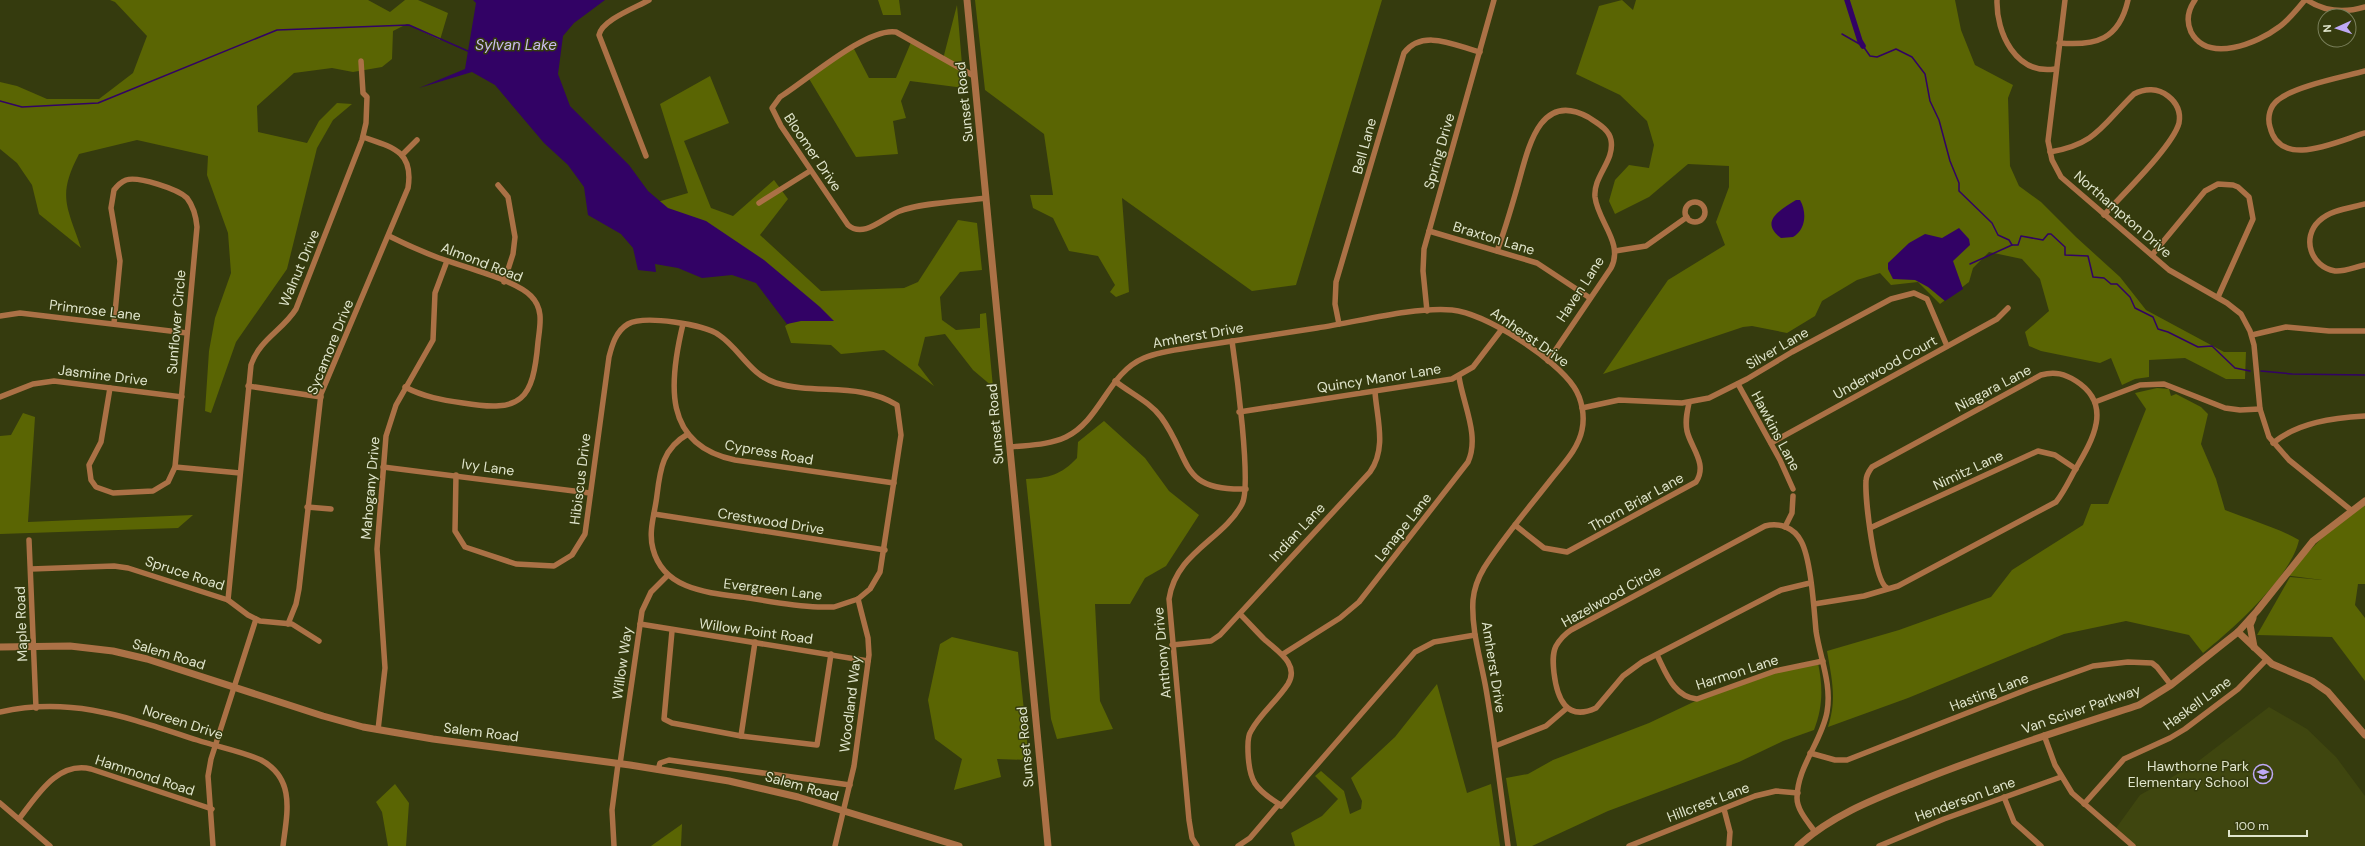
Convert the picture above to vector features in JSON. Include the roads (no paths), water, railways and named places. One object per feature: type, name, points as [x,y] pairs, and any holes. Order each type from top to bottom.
[{"type":"street","points":[[646,156],[599,36],[600,30],[608,22],[649,0]]},
{"type":"street","name":"Sunset Road","points":[[967,0],[1048,846]]},
{"type":"street","name":"Spring Drive","points":[[1427,311],[1423,260],[1429,231],[1494,0]]},
{"type":"street","points":[[1998,0],[2003,38],[2014,52],[2032,66],[2044,70],[2055,69]]},
{"type":"street","name":"Northampton Drive","points":[[2065,0],[2055,69],[2048,141],[2050,152],[2062,176],[2104,215],[2180,278],[2218,298],[2241,314],[2252,335],[2260,409],[2264,425],[2273,443],[2289,460],[2352,510]]},
{"type":"street","points":[[2059,43],[2084,45],[2105,38],[2120,22],[2128,0]]},
{"type":"street","points":[[2195,0],[2188,16],[2191,31],[2201,43],[2220,49],[2240,45],[2270,33],[2284,24],[2306,0],[2321,8],[2335,11],[2350,11],[2365,7]]},
{"type":"street","name":"Bloomer Drive","points":[[974,76],[896,32],[880,33],[849,49],[780,97],[772,108],[780,126],[810,171],[848,225],[858,231],[867,230],[907,208],[986,198]]},
{"type":"street","name":"Bell Lane","points":[[1339,324],[1335,304],[1335,286],[1404,53],[1413,44],[1429,40],[1480,52]]},
{"type":"street","name":"Walnut Drive","points":[[228,600],[248,386],[255,352],[290,318],[296,309],[363,138],[368,106],[367,97],[363,93],[361,61]]},
{"type":"street","points":[[2365,71],[2287,94],[2273,105],[2268,122],[2271,133],[2277,143],[2292,151],[2307,150],[2365,133]]},
{"type":"street","points":[[2050,152],[2072,147],[2094,136],[2130,97],[2138,92],[2148,89],[2158,91],[2167,95],[2175,102],[2179,118],[2171,140],[2104,215]]},
{"type":"street","name":"Haven Lane","points":[[1497,251],[1535,132],[1551,115],[1569,111],[1582,114],[1606,129],[1610,137],[1611,154],[1597,183],[1595,197],[1612,239],[1614,252],[1611,268],[1548,361]]},
{"type":"street","points":[[363,138],[394,148],[402,155],[417,140]]},
{"type":"street","name":"Sycamore Drive","points":[[288,624],[296,604],[299,589],[307,507],[321,397],[390,236],[408,188],[409,172],[402,155]]},
{"type":"street","points":[[759,203],[810,171]]},
{"type":"street","name":"Sunflower Circle","points":[[110,388],[101,442],[89,465],[91,480],[96,487],[113,493],[153,491],[168,482],[175,467],[197,227],[194,209],[186,198],[178,191],[137,179],[125,180],[114,190],[111,208],[120,261],[114,323]]},
{"type":"street","points":[[2152,255],[2205,191],[2218,184],[2233,185],[2238,187],[2249,197],[2253,219],[2218,298]]},
{"type":"street","points":[[498,185],[508,196],[515,237],[514,254],[504,282]]},
{"type":"street","points":[[2365,204],[2323,217],[2315,225],[2309,241],[2313,257],[2325,268],[2341,271],[2365,265]]},
{"type":"street","points":[[1614,252],[1646,246],[1687,217]]},
{"type":"street","name":"Braxton Lane","points":[[1429,231],[1537,263],[1590,298]]},
{"type":"street","name":"Almond Road","points":[[390,236],[447,261],[504,282],[528,294],[538,306],[540,317],[534,374],[523,396],[507,406],[486,407],[433,399],[405,387]]},
{"type":"street","name":"Mahogany Drive","points":[[378,730],[385,668],[377,555],[383,467],[388,430],[405,387],[429,351],[433,340],[435,293],[447,261]]},
{"type":"street","name":"Silver Lane","points":[[1582,408],[1619,400],[1689,403],[1713,397],[1902,294],[1919,294],[1927,299],[1947,346]]},
{"type":"street","name":"Underwood Court","points":[[1771,443],[1997,319],[2008,308]]},
{"type":"street","name":"Amherst Drive","points":[[1010,447],[1047,443],[1073,433],[1088,419],[1115,381],[1130,366],[1149,356],[1232,341],[1427,311],[1450,310],[1484,318],[1548,361],[1572,384],[1580,398],[1583,426],[1576,445],[1515,525],[1486,566],[1477,583],[1473,609],[1475,635],[1495,746],[1508,846]]},
{"type":"street","name":"Primrose Lane","points":[[0,316],[20,313],[114,323],[187,333]]},
{"type":"street","name":"Hibiscus Drive","points":[[456,475],[455,531],[465,547],[516,564],[554,566],[572,555],[585,534],[610,350],[619,333],[628,324],[634,322],[652,321],[683,324]]},
{"type":"street","name":"Evergreen Lane","points":[[683,324],[701,327],[715,332],[733,346],[757,373],[774,382],[791,386],[853,391],[896,404],[898,408],[901,435],[884,550],[880,572],[876,581],[858,599],[829,607],[793,605],[700,591],[682,584],[668,575],[658,562],[651,544],[654,514],[662,462],[671,447],[688,434]]},
{"type":"street","name":"Cypress Road","points":[[683,324],[674,371],[674,397],[676,410],[688,434],[707,451],[729,459],[894,484]]},
{"type":"street","points":[[2252,335],[2286,327],[2329,331],[2365,331]]},
{"type":"street","name":"Quincy Manor Lane","points":[[1239,412],[1375,392],[1459,377],[1475,365],[1502,330]]},
{"type":"street","name":"Anthony Drive","points":[[1197,846],[1192,838],[1189,820],[1169,603],[1174,579],[1190,557],[1240,509],[1244,500],[1246,489],[1232,341]]},
{"type":"street","name":"Niagara Lane","points":[[1887,588],[1881,582],[1870,528],[1866,478],[1870,471],[1880,462],[2046,374],[2057,373],[2073,379],[2089,391],[2095,402]]},
{"type":"street","name":"Lenape Lane","points":[[1283,654],[1343,616],[1359,602],[1468,462],[1472,451],[1472,439],[1459,377]]},
{"type":"street","name":"Jasmine Drive","points":[[0,397],[44,381],[182,396]]},
{"type":"street","points":[[1115,381],[1154,409],[1161,417],[1190,471],[1196,479],[1212,486],[1246,489]]},
{"type":"street","name":"Hawkins Lane","points":[[1738,384],[1771,443],[1793,489]]},
{"type":"street","points":[[1814,604],[1864,596],[1898,586],[2050,506],[2065,490],[2095,431],[2098,414],[2095,402],[2140,385],[2164,384],[2225,408],[2260,409]]},
{"type":"street","points":[[248,386],[321,397]]},
{"type":"street","name":"Indian Lane","points":[[1172,645],[1216,638],[1240,614],[1376,463],[1380,447],[1375,392]]},
{"type":"street","name":"Thorn Briar Lane","points":[[1515,525],[1544,548],[1567,552],[1696,482],[1700,466],[1686,422],[1689,403]]},
{"type":"street","points":[[2273,443],[2284,434],[2304,426],[2365,416]]},
{"type":"street","name":"Nimitz Lane","points":[[1870,528],[2038,451],[2054,456],[2076,469]]},
{"type":"street","points":[[175,467],[240,473]]},
{"type":"street","name":"Ivy Lane","points":[[383,467],[590,493]]},
{"type":"street","points":[[1793,496],[1792,513],[1785,527],[1793,531],[1801,542],[1814,604],[1818,638],[1828,691],[1827,714],[1810,753],[1798,793],[1799,808],[1815,832]]},
{"type":"street","name":"Van Sciver Parkway","points":[[1798,846],[1815,832],[1872,800],[1966,762],[2044,735],[2139,706],[2171,685],[2238,632],[2253,616],[2306,549],[2320,534],[2365,501]]},
{"type":"street","points":[[307,507],[331,509]]},
{"type":"street","name":"Crestwood Drive","points":[[654,514],[884,550]]},
{"type":"street","name":"Hazelwood Circle","points":[[1567,708],[1558,694],[1553,663],[1556,645],[1565,634],[1765,526],[1772,524],[1785,527]]},
{"type":"street","name":"Maple Road","points":[[29,540],[36,708]]},
{"type":"street","name":"Spruce Road","points":[[31,569],[114,566],[128,568],[228,600],[256,619],[299,627],[319,641]]},
{"type":"street","name":"Willow Way","points":[[614,846],[612,810],[640,624],[644,606],[649,596],[668,575]]},
{"type":"street","points":[[1495,746],[1546,726],[1567,708],[1583,712],[1596,708],[1629,671],[1782,590],[1810,583]]},
{"type":"street","name":"Woodland Way","points":[[835,846],[842,811],[850,785],[868,661],[868,638],[858,599]]},
{"type":"street","points":[[1240,614],[1283,654],[1291,669],[1290,680],[1252,729],[1248,747],[1252,780],[1260,790],[1281,806],[1414,652],[1434,642],[1475,635]]},
{"type":"street","points":[[2253,616],[2250,625],[2254,649]]},
{"type":"street","points":[[213,846],[212,809],[208,776],[214,746],[235,687],[256,619]]},
{"type":"street","name":"Willow Point Road","points":[[640,624],[672,631],[755,642],[868,661]]},
{"type":"street","points":[[672,631],[664,719],[672,723],[741,736],[817,745],[831,654]]},
{"type":"street","points":[[2238,632],[2266,660],[2289,673],[2312,681],[2328,692],[2365,735]]},
{"type":"street","points":[[741,736],[755,642]]},
{"type":"street","name":"Salem Road","points":[[0,647],[81,647],[113,651],[147,659],[323,716],[378,730],[619,764],[760,787],[959,846]]},
{"type":"street","name":"Harmon Lane","points":[[1657,655],[1665,672],[1679,692],[1690,698],[1697,699],[1775,671],[1823,661]]},
{"type":"street","name":"Haskell Lane","points":[[2084,804],[2124,759],[2170,738],[2185,729],[2243,685],[2266,660]]},
{"type":"street","name":"Hasting Lane","points":[[1810,753],[1835,760],[1854,758],[2031,688],[2094,666],[2128,662],[2152,663],[2171,685]]},
{"type":"street","name":"Noreen Drive","points":[[0,712],[64,707],[110,712],[256,758],[279,774],[284,783],[287,795],[284,846]]},
{"type":"street","points":[[2044,735],[2061,777],[2072,793],[2133,846]]},
{"type":"street","points":[[658,770],[660,763],[669,760],[850,785]]},
{"type":"street","name":"Hammond Road","points":[[19,819],[53,779],[68,770],[79,767],[212,809]]},
{"type":"street","name":"Henderson Lane","points":[[1879,846],[2004,797],[2061,777]]},
{"type":"street","name":"Hillcrest Lane","points":[[1629,846],[1770,792],[1798,793]]},
{"type":"street","points":[[2004,797],[2014,822],[2041,846]]},
{"type":"street","points":[[0,803],[50,846]]},
{"type":"street","points":[[1238,846],[1250,838],[1279,804]]},
{"type":"street","points":[[1724,809],[1730,832],[1729,846]]},
{"type":"water","name":"Sylvan Lake","points":[[473,0],[605,0],[574,23],[563,36],[558,74],[570,106],[629,165],[648,191],[668,208],[706,221],[764,260],[820,307],[834,321],[801,321],[787,324],[756,283],[732,275],[702,278],[678,268],[655,264],[656,272],[638,270],[633,248],[621,234],[588,215],[584,187],[568,165],[544,143],[495,85],[472,72],[419,88],[465,69],[476,3]]},
{"type":"water","points":[[1796,200],[1800,200],[1804,210],[1803,225],[1801,230],[1793,237],[1781,238],[1774,232],[1772,221],[1779,211]]},
{"type":"water","points":[[1959,228],[1969,239],[1970,245],[1953,261],[1963,289],[1945,301],[1928,287],[1915,280],[1893,279],[1888,269],[1888,263],[1909,243],[1925,234],[1942,238]]},
{"type":"waterway","points":[[1847,0],[1863,46]]},
{"type":"waterway","points":[[0,101],[22,107],[98,103],[277,30],[409,25],[470,52]]},
{"type":"waterway","points":[[1842,34],[1863,46],[1870,56],[1877,57],[1896,49],[1912,57],[1925,74],[1930,101],[1939,120],[1950,161],[1959,183],[1959,191],[1992,223],[1998,235],[2009,240],[2012,245]]},
{"type":"waterway","points":[[1970,264],[2012,245],[2018,245],[2021,236],[2043,240],[2048,234],[2051,234],[2065,247],[2065,255],[2088,256],[2093,277],[2104,278],[2111,284],[2117,284],[2130,297],[2135,308],[2153,317],[2158,329],[2168,332],[2198,347],[2212,346],[2235,368],[2250,371]]},
{"type":"waterway","points":[[2261,371],[2292,374],[2365,375]]},
{"type":"place","name":"Hawthorne Park Elementary School","points":[[2263,774]]}]
